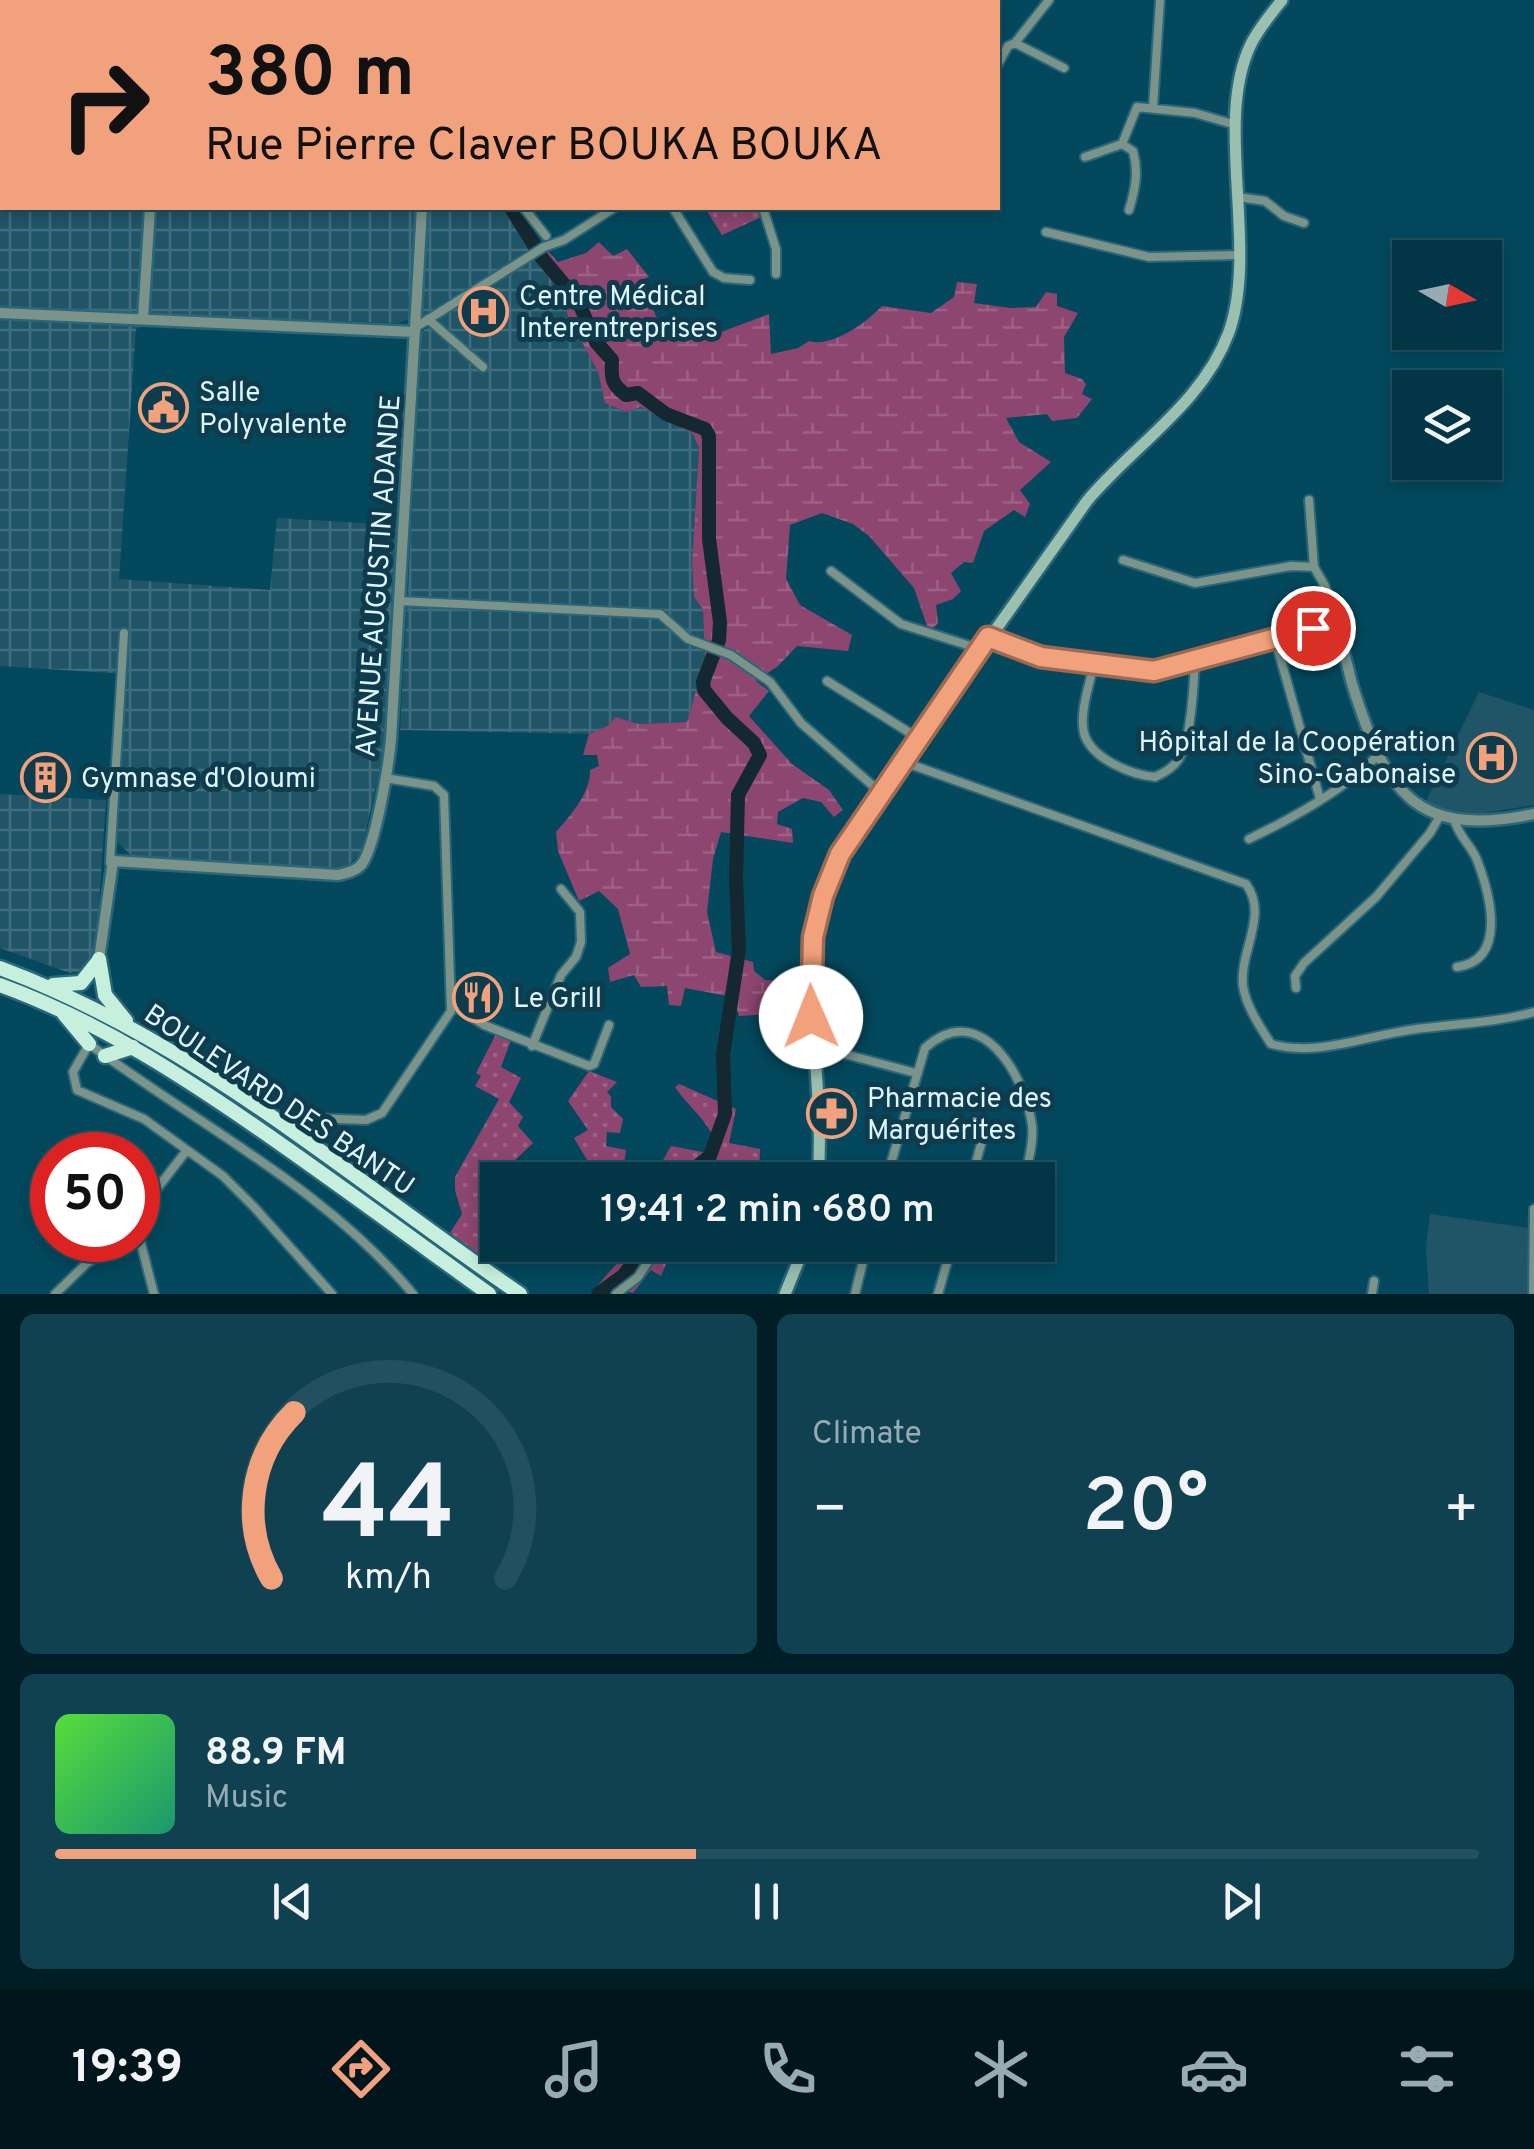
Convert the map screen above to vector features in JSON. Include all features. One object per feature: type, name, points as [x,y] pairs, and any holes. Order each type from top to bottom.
[{"type":"highway","points":[[42,984],[81,983],[100,959]]},
{"type":"highway","points":[[100,959],[105,994],[133,1028]]},
{"type":"highway","name":"BOULEVARD DES BANTU","points":[[0,968],[133,1028],[280,1122],[520,1294]]},
{"type":"highway","name":"BOULEVARD DES BANTU","points":[[0,985],[133,1047],[268,1135],[489,1294]]},
{"type":"highway","points":[[60,1010],[89,1044]]},
{"type":"highway","points":[[105,1056],[133,1047]]},
{"type":"highway","points":[[280,1122],[310,1118]]},
{"type":"highway","points":[[304,1140],[303,1128],[310,1118]]},
{"type":"main road","points":[[817,1162],[810,961],[817,916],[840,854],[1087,500],[1118,464],[1182,405],[1222,350],[1237,305],[1237,125],[1244,62],[1252,42],[1282,0]]},
{"type":"main road","points":[[785,1294],[799,1262]]},
{"type":"street","points":[[1049,0],[1007,45],[1064,68]]},
{"type":"street","points":[[1154,108],[1160,0]]},
{"type":"street","points":[[1122,144],[1136,108],[1195,113],[1237,125]]},
{"type":"street","points":[[1085,156],[1122,144],[1134,151],[1136,188],[1129,210]]},
{"type":"street","points":[[1238,197],[1265,201],[1284,216],[1304,223]]},
{"type":"street","points":[[144,319],[150,210]]},
{"type":"street","name":"AVENUE AUGUSTIN ADANDE","points":[[110,863],[348,873],[358,868],[367,854],[391,738],[422,210]]},
{"type":"street","points":[[526,210],[546,236]]},
{"type":"street","points":[[0,313],[416,330],[532,254],[564,240],[611,210]]},
{"type":"street","points":[[674,210],[713,272],[724,278],[750,280]]},
{"type":"street","points":[[765,210],[776,249],[776,274]]},
{"type":"street","points":[[1046,232],[1149,257],[1238,255]]},
{"type":"street","points":[[428,320],[484,366]]},
{"type":"street","points":[[1308,500],[1314,567],[1325,586],[1377,756],[1403,792],[1422,808],[1440,816],[1496,821],[1534,814]]},
{"type":"street","points":[[1122,560],[1195,583],[1230,580],[1290,566],[1314,567]]},
{"type":"street","points":[[832,571],[901,624],[980,649]]},
{"type":"street","points":[[398,601],[660,614],[688,639],[731,655],[770,682],[801,723],[880,792]]},
{"type":"street","points":[[988,637],[1024,653],[1154,671],[1324,626],[1333,628],[1338,635]]},
{"type":"street","points":[[100,959],[124,633]]},
{"type":"street","points":[[1275,639],[1320,799]]},
{"type":"street","points":[[1094,663],[1084,733],[1090,743],[1120,767],[1155,777],[1181,756],[1196,660]]},
{"type":"street","points":[[827,682],[918,738]]},
{"type":"street","points":[[1248,839],[1320,799],[1361,772],[1377,756]]},
{"type":"street","points":[[902,761],[1246,884],[1255,896],[1255,910],[1242,982],[1247,1001],[1271,1044],[1312,1046],[1362,1041],[1406,1030],[1534,1012]]},
{"type":"street","points":[[310,1118],[366,1120],[382,1112],[445,1024],[452,1004],[444,795],[434,786],[385,778]]},
{"type":"street","points":[[1296,988],[1295,976],[1304,963],[1376,896],[1416,851],[1440,816]]},
{"type":"street","points":[[1454,819],[1458,834],[1478,862],[1492,918],[1485,951],[1471,965],[1456,967]]},
{"type":"street","points":[[532,1046],[561,975],[576,957],[581,942],[580,912],[561,888]]},
{"type":"street","points":[[452,1004],[484,1026],[592,1066],[608,1025]]},
{"type":"street","points":[[891,1162],[925,1048],[951,1032],[976,1033],[992,1044],[1011,1070],[1030,1113],[1032,1134],[1027,1162]]},
{"type":"street","points":[[332,1294],[223,1176],[144,1119],[77,1090],[73,1072],[89,1044],[263,1161],[375,1252],[413,1294]]},
{"type":"street","points":[[812,1045],[916,1073]]},
{"type":"street","points":[[976,1120],[983,1136],[976,1162]]},
{"type":"street","points":[[160,1183],[187,1150]]},
{"type":"street","points":[[1533,1294],[1534,1210]]},
{"type":"street","points":[[55,1294],[88,1262]]},
{"type":"street","points":[[146,1262],[154,1294]]},
{"type":"street","points":[[616,1294],[638,1277],[647,1262]]},
{"type":"street","points":[[855,1294],[863,1262]]},
{"type":"street","points":[[938,1294],[947,1262]]},
{"type":"street","points":[[1372,1294],[1374,1280]]},
{"type":"shaded area","points":[[0,210],[506,210],[529,250],[438,309],[398,323],[162,315],[136,329],[119,579],[270,590],[277,518],[396,525],[383,754],[361,853],[345,868],[133,857],[116,841],[126,674],[0,666]]},
{"type":"shaded area","points":[[535,258],[565,298],[567,314],[598,372],[605,403],[626,412],[641,407],[692,433],[699,448],[692,562],[694,597],[703,610],[705,659],[687,722],[638,724],[616,717],[589,734],[400,730],[422,332],[436,319]]},
{"type":"shaded area","name":"Hôpital de la Coopération Sino-Gabonaise","points":[[1479,692],[1534,710],[1534,805],[1477,814],[1446,812],[1425,803]]},
{"type":"shaded area","points":[[0,794],[106,800],[95,959],[82,972],[70,973],[0,948]]},
{"type":"shaded area","points":[[1430,1214],[1529,1228],[1529,1294],[1429,1294],[1426,1247]]},
{"type":"green space","points":[[706,210],[764,210],[766,215],[722,235]]},
{"type":"green space","points":[[599,242],[613,256],[627,249],[649,277],[641,280],[660,326],[674,316],[701,335],[713,335],[769,314],[771,354],[798,348],[809,341],[838,337],[882,306],[931,313],[954,297],[957,282],[977,284],[974,303],[1036,307],[1046,292],[1057,294],[1057,306],[1078,313],[1064,337],[1065,373],[1082,379],[1086,384],[1082,394],[1092,399],[1077,418],[1052,421],[1047,414],[1006,418],[1019,442],[1051,462],[1020,490],[1030,504],[1025,517],[1014,510],[984,531],[973,563],[964,562],[951,573],[961,591],[953,599],[936,605],[938,623],[933,628],[927,626],[914,588],[869,536],[853,524],[822,513],[790,525],[786,579],[800,605],[852,635],[848,651],[797,646],[756,681],[769,691],[749,716],[792,764],[829,790],[843,810],[834,817],[821,802],[803,798],[778,812],[777,824],[792,829],[793,843],[721,832],[713,859],[707,912],[716,952],[753,962],[754,971],[765,980],[778,981],[773,1014],[739,1016],[733,997],[685,988],[681,1006],[669,1005],[667,986],[641,987],[634,975],[610,982],[608,968],[630,954],[618,909],[599,891],[579,901],[558,851],[556,832],[583,796],[590,770],[599,766],[597,755],[583,755],[589,734],[616,717],[638,724],[687,722],[705,659],[703,610],[694,597],[692,562],[699,448],[692,433],[641,407],[626,412],[605,403],[598,372],[567,314],[565,298],[535,258],[547,250],[558,262],[586,253]]},
{"type":"green space","points":[[497,1032],[511,1040],[501,1067],[521,1078],[509,1102],[523,1117],[518,1126],[533,1143],[513,1162],[480,1162],[478,1254],[450,1233],[462,1214],[455,1177],[499,1099],[475,1086],[481,1076],[476,1073]]},
{"type":"green space","points":[[589,1071],[617,1082],[607,1092],[611,1107],[623,1119],[620,1133],[607,1132],[606,1146],[626,1150],[624,1162],[588,1162],[574,1138],[588,1130],[568,1101]]},
{"type":"green space","points":[[679,1084],[736,1109],[729,1143],[760,1149],[760,1162],[662,1162],[671,1146],[707,1153],[712,1134],[675,1087]]},
{"type":"green space","points":[[618,1262],[667,1262],[661,1276],[651,1270],[633,1293],[618,1288],[613,1294],[590,1294]]},
{"type":"waterway","points":[[512,210],[542,258],[578,301],[596,342],[612,360],[617,387],[626,395],[638,393],[666,414],[705,429],[709,436],[709,539],[720,622],[719,640],[703,682],[704,690],[754,743],[760,755],[738,795],[739,950],[723,1055],[725,1114],[710,1156],[703,1162]]},
{"type":"waterway","points":[[598,1294],[624,1275],[634,1262]]},
{"type":"place","name":"Centre Médical Interentreprises","points":[[484,311]]},
{"type":"place","name":"Salle Polyvalente","points":[[164,407]]},
{"type":"place","name":"Hôpital de la Coopération Sino-Gabonaise","points":[[1491,757]]},
{"type":"place","name":"Gymnase d'Oloumi","points":[[46,777]]},
{"type":"place","name":"Le Grill","points":[[478,997]]},
{"type":"place","name":"Pharmacie des Marguérites","points":[[832,1113]]},
{"type":"route","points":[[811,1017],[813,937],[830,874],[859,822],[988,637],[1041,657],[1154,671],[1313,628]]}]
